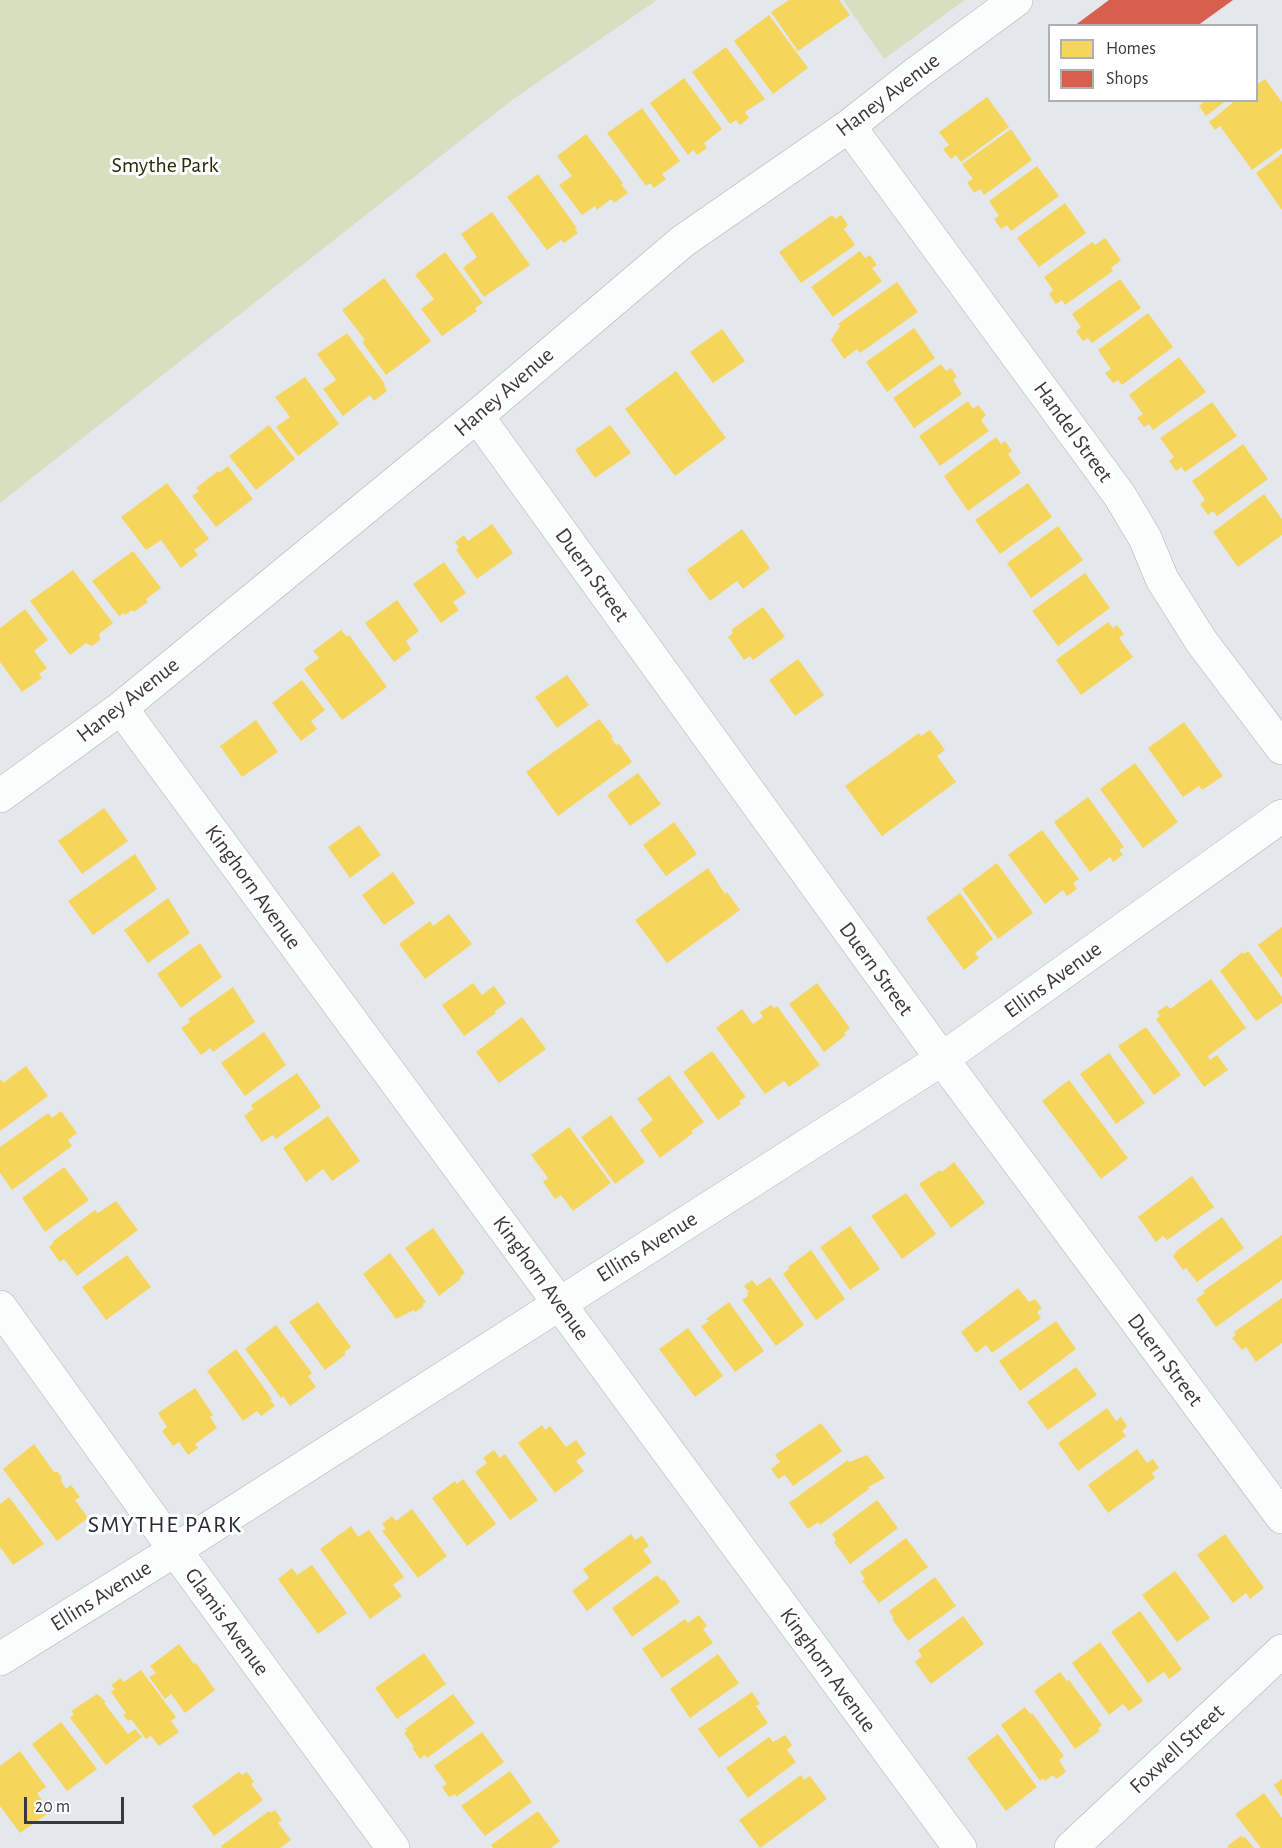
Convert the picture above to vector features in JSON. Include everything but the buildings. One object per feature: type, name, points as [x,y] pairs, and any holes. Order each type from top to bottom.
[{"type":"street","name":"Haney Avenue","points":[[0,796],[121,708],[477,416],[683,241],[849,126],[1016,0]]},
{"type":"street","name":"Handel Street","points":[[849,126],[1120,496],[1145,538],[1162,579],[1201,641],[1282,748]]},
{"type":"street","name":"Duern Street","points":[[477,416],[942,1059],[1282,1517]]},
{"type":"street","name":"Kinghorn Avenue","points":[[121,708],[960,1848]]},
{"type":"street","name":"Ellins Avenue","points":[[0,1659],[175,1550],[942,1059],[1282,816]]},
{"type":"street","name":"Glamis Avenue","points":[[0,1307],[393,1848]]},
{"type":"street","name":"Foxwell Street","points":[[1071,1848],[1282,1651]]},
{"type":"green space","name":"Smythe Park","points":[[0,0],[657,0],[512,100],[0,503]]},
{"type":"green space","points":[[843,0],[965,0],[884,59]]},
{"type":"district","name":"SMYTHE PARK","points":[[165,1525]]}]
